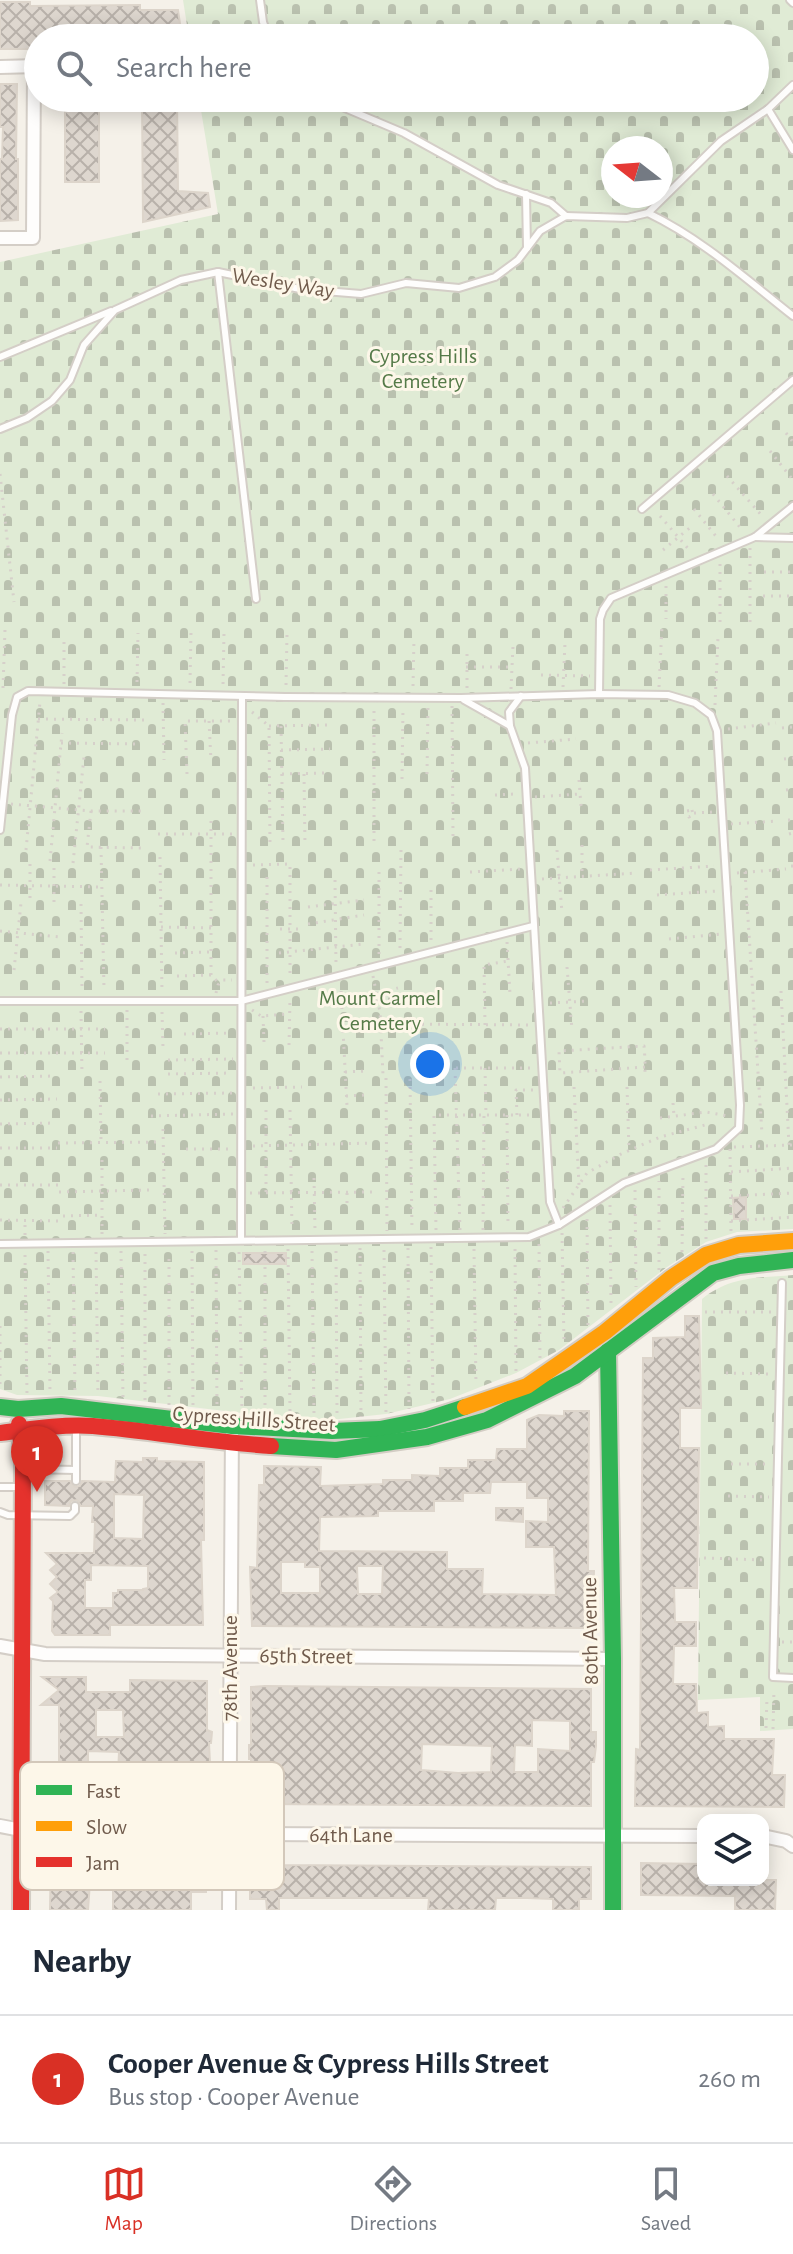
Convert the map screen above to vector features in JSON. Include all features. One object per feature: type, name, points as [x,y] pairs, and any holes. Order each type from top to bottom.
[{"type":"street","points":[[0,67],[24,66]]},
{"type":"street","points":[[0,238],[33,238],[35,112]]},
{"type":"street","name":"Cypress Hills Street","points":[[0,1407],[22,1402],[332,1431],[380,1429],[425,1420],[527,1386],[605,1332],[671,1278],[706,1255],[739,1245],[793,1241]]},
{"type":"street","name":"Cypress Hills Street","points":[[0,1433],[76,1425],[231,1443],[336,1450],[427,1437],[487,1420],[575,1376],[713,1273],[739,1266],[793,1260]]},
{"type":"street","name":"80th Avenue","points":[[608,1351],[613,1910]]},
{"type":"street","points":[[21,1762],[22,1402]]},
{"type":"street","name":"78th Avenue","points":[[230,1762],[231,1443],[237,1420]]},
{"type":"street","name":"65th Street","points":[[0,1646],[45,1654],[613,1659]]},
{"type":"street","name":"64th Lane","points":[[0,1826],[20,1830]]},
{"type":"street","name":"64th Lane","points":[[284,1834],[697,1836]]},
{"type":"street","points":[[769,1838],[790,1843]]},
{"type":"street","name":"78th Avenue","points":[[229,1890],[229,1910]]},
{"type":"lane","points":[[260,0],[264,24]]},
{"type":"lane","points":[[769,108],[793,85]]},
{"type":"lane","points":[[769,111],[793,150]]},
{"type":"lane","points":[[354,112],[404,133],[498,185],[551,203],[566,216],[627,218],[648,213],[721,141],[764,112]]},
{"type":"lane","points":[[526,194],[527,248]]},
{"type":"lane","points":[[648,213],[672,224],[703,246],[793,316]]},
{"type":"lane","name":"Wesley Way","points":[[0,429],[27,418],[52,401],[70,380],[84,345],[115,310],[181,280],[218,272],[300,289],[361,294],[406,283],[459,288],[495,277],[518,260],[540,231],[566,216]]},
{"type":"lane","points":[[218,272],[256,599]]},
{"type":"lane","points":[[0,357],[115,310]]},
{"type":"lane","points":[[642,509],[793,380]]},
{"type":"lane","points":[[599,694],[600,619],[611,598],[752,538],[793,506]]},
{"type":"lane","points":[[752,538],[793,538]]},
{"type":"lane","points":[[0,830],[12,715],[17,697],[28,691],[223,696],[242,700],[285,697],[668,695],[695,703],[711,715],[715,727],[740,1119],[739,1128],[716,1149],[635,1179],[529,1237],[0,1244]]},
{"type":"lane","points":[[521,696],[509,712],[510,726],[525,768],[550,1202],[559,1222]]},
{"type":"lane","points":[[464,698],[510,726]]},
{"type":"lane","points":[[240,1240],[244,1147],[241,1114],[242,700]]},
{"type":"lane","points":[[0,1001],[241,1001],[533,926]]},
{"type":"lane","points":[[782,1283],[773,1677],[793,1678]]},
{"type":"lane","points":[[76,1425],[76,1481]]},
{"type":"lane","points":[[23,1469],[76,1470]]},
{"type":"lane","points":[[0,1487],[23,1487]]},
{"type":"lane","points":[[0,1512],[8,1515],[70,1516],[75,1506]]},
{"type":"path","points":[[786,433],[793,442]]},
{"type":"path","points":[[770,451],[793,480]]},
{"type":"path","points":[[0,474],[14,602]]},
{"type":"path","points":[[727,476],[770,525]]},
{"type":"path","points":[[713,494],[752,538],[750,624]]},
{"type":"path","points":[[694,509],[723,550],[720,624]]},
{"type":"path","points":[[660,516],[699,560]]},
{"type":"path","points":[[663,550],[692,526]]},
{"type":"path","points":[[764,572],[793,572]]},
{"type":"path","points":[[666,574],[666,619]]},
{"type":"path","points":[[763,596],[793,596]]},
{"type":"path","points":[[658,695],[662,627]]},
{"type":"path","points":[[3,688],[5,630]]},
{"type":"path","points":[[190,695],[191,632]]},
{"type":"path","points":[[137,694],[138,633]]},
{"type":"path","points":[[223,696],[224,633]]},
{"type":"path","points":[[285,697],[287,634]]},
{"type":"path","points":[[64,636],[64,692]]},
{"type":"path","points":[[718,637],[715,727],[776,723]]},
{"type":"path","points":[[413,698],[414,638]]},
{"type":"path","points":[[562,695],[565,643]]},
{"type":"path","points":[[511,696],[513,646]]},
{"type":"path","points":[[464,698],[467,654]]},
{"type":"path","points":[[466,667],[512,667]]},
{"type":"path","points":[[541,675],[599,676]]},
{"type":"path","points":[[26,850],[41,691]]},
{"type":"path","points":[[374,698],[374,841]]},
{"type":"path","points":[[402,779],[403,698]]},
{"type":"path","points":[[427,774],[428,698]]},
{"type":"path","points":[[452,698],[453,837]]},
{"type":"path","points":[[163,699],[164,760]]},
{"type":"path","points":[[242,700],[269,726],[329,725]]},
{"type":"path","points":[[38,719],[144,720]]},
{"type":"path","points":[[187,774],[185,721],[242,721]]},
{"type":"path","points":[[209,721],[211,761]]},
{"type":"path","points":[[269,726],[270,845]]},
{"type":"path","points":[[281,726],[283,843]]},
{"type":"path","points":[[782,728],[793,727]]},
{"type":"path","points":[[50,861],[62,733]]},
{"type":"path","points":[[517,746],[533,741],[576,739]]},
{"type":"path","points":[[61,743],[140,744]]},
{"type":"path","points":[[281,750],[330,749]]},
{"type":"path","points":[[73,863],[84,757]]},
{"type":"path","points":[[784,759],[793,758]]},
{"type":"path","points":[[282,774],[324,773]]},
{"type":"path","points":[[304,774],[305,845]]},
{"type":"path","points":[[579,780],[581,806]]},
{"type":"path","points":[[786,790],[793,789]]},
{"type":"path","points":[[495,795],[526,794]]},
{"type":"path","points":[[535,797],[580,794]]},
{"type":"path","points":[[3,803],[91,811],[143,811]]},
{"type":"path","points":[[91,811],[87,847],[143,848]]},
{"type":"path","points":[[694,813],[722,812]]},
{"type":"path","points":[[211,821],[211,975],[219,983]]},
{"type":"path","points":[[731,824],[778,821]]},
{"type":"path","points":[[158,834],[242,834]]},
{"type":"path","points":[[582,845],[582,876]]},
{"type":"path","points":[[101,847],[104,1001]]},
{"type":"path","points":[[400,960],[401,849]]},
{"type":"path","points":[[557,850],[562,913]]},
{"type":"path","points":[[160,857],[163,1048]]},
{"type":"path","points":[[30,864],[30,902]]},
{"type":"path","points":[[241,865],[290,864],[289,1045]]},
{"type":"path","points":[[54,865],[54,902]]},
{"type":"path","points":[[650,870],[718,865]]},
{"type":"path","points":[[470,872],[530,868]]},
{"type":"path","points":[[726,874],[786,869]]},
{"type":"path","points":[[379,872],[375,966],[383,1075],[386,1078],[386,1414]]},
{"type":"path","points":[[745,872],[762,1134]]},
{"type":"path","points":[[531,880],[636,873]]},
{"type":"path","points":[[267,877],[268,994]]},
{"type":"path","points":[[335,880],[336,977]]},
{"type":"path","points":[[0,885],[102,887]]},
{"type":"path","points":[[431,887],[431,952]]},
{"type":"path","points":[[657,895],[727,891]]},
{"type":"path","points":[[308,907],[364,900]]},
{"type":"path","points":[[14,970],[21,903]]},
{"type":"path","points":[[81,904],[82,1075]]},
{"type":"path","points":[[308,924],[364,915]]},
{"type":"path","points":[[161,927],[211,928]]},
{"type":"path","points":[[280,929],[304,929]]},
{"type":"path","points":[[0,931],[60,937]]},
{"type":"path","points":[[506,933],[510,994]]},
{"type":"path","points":[[669,939],[729,933]]},
{"type":"path","points":[[279,953],[364,944]]},
{"type":"path","points":[[175,953],[211,952]]},
{"type":"path","points":[[485,1025],[484,965],[508,961]]},
{"type":"path","points":[[567,967],[572,1030]]},
{"type":"path","points":[[177,976],[211,975]]},
{"type":"path","points":[[219,983],[227,980],[241,983]]},
{"type":"path","points":[[215,1001],[219,983]]},
{"type":"path","points":[[342,1002],[398,988]]},
{"type":"path","points":[[341,991],[347,1106]]},
{"type":"path","points":[[730,1147],[791,1145],[781,991]]},
{"type":"path","points":[[127,1001],[127,1066]]},
{"type":"path","points":[[538,1004],[589,1001]]},
{"type":"path","points":[[241,1010],[250,1009],[263,1016],[289,1014]]},
{"type":"path","points":[[263,1016],[264,1042]]},
{"type":"path","points":[[398,1024],[539,1025]]},
{"type":"path","points":[[0,1029],[105,1029]]},
{"type":"path","points":[[184,1034],[241,1033]]},
{"type":"path","points":[[645,1067],[560,1073],[559,1051],[644,1046],[645,1067],[645,1074]]},
{"type":"path","points":[[0,1053],[105,1053]]},
{"type":"path","points":[[168,1060],[241,1059]]},
{"type":"path","points":[[440,1068],[542,1068]]},
{"type":"path","points":[[455,1068],[460,1238]]},
{"type":"path","points":[[476,1389],[485,1068]]},
{"type":"path","points":[[345,1072],[366,1071]]},
{"type":"path","points":[[168,1074],[241,1073]]},
{"type":"path","points":[[0,1077],[55,1076]]},
{"type":"path","points":[[409,1409],[410,1079]]},
{"type":"path","points":[[100,1081],[101,1142]]},
{"type":"path","points":[[158,1094],[302,1087]]},
{"type":"path","points":[[574,1087],[579,1185]]},
{"type":"path","points":[[627,1087],[629,1150]]},
{"type":"path","points":[[517,1115],[516,1090],[543,1089]]},
{"type":"path","points":[[346,1096],[366,1095]]},
{"type":"path","points":[[0,1100],[57,1099]]},
{"type":"path","points":[[673,1103],[674,1116]]},
{"type":"path","points":[[266,1110],[266,1193]]},
{"type":"path","points":[[290,1110],[290,1417]]},
{"type":"path","points":[[660,1118],[706,1112],[740,1119]]},
{"type":"path","points":[[151,1116],[241,1114]]},
{"type":"path","points":[[433,1403],[434,1115],[545,1115]]},
{"type":"path","points":[[507,1115],[516,1373]]},
{"type":"path","points":[[0,1124],[55,1123]]},
{"type":"path","points":[[564,1346],[559,1222],[579,1185],[587,1173],[629,1150],[660,1137],[705,1125]]},
{"type":"path","points":[[163,1129],[169,1405]]},
{"type":"path","points":[[730,1138],[731,1234]]},
{"type":"path","points":[[0,1148],[164,1142]]},
{"type":"path","points":[[186,1149],[373,1143]]},
{"type":"path","points":[[706,1152],[706,1242]]},
{"type":"path","points":[[98,1396],[102,1154]]},
{"type":"path","points":[[682,1258],[684,1160]]},
{"type":"path","points":[[731,1172],[793,1168]]},
{"type":"path","points":[[659,1170],[659,1274]]},
{"type":"path","points":[[314,1178],[314,1419]]},
{"type":"path","points":[[635,1179],[636,1291]]},
{"type":"path","points":[[0,1185],[58,1185]]},
{"type":"path","points":[[59,1192],[150,1190]]},
{"type":"path","points":[[248,1194],[374,1192]]},
{"type":"path","points":[[610,1192],[611,1309]]},
{"type":"path","points":[[347,1193],[347,1204]]},
{"type":"path","points":[[731,1196],[793,1193]]},
{"type":"path","points":[[587,1207],[588,1327]]},
{"type":"path","points":[[63,1216],[102,1215]]},
{"type":"path","points":[[731,1221],[793,1217]]},
{"type":"path","points":[[0,1220],[59,1221]]},
{"type":"path","points":[[539,1233],[540,1360]]},
{"type":"path","points":[[336,1239],[337,1419]]},
{"type":"path","points":[[360,1239],[361,1417]]},
{"type":"path","points":[[216,1240],[217,1410]]},
{"type":"path","points":[[237,1420],[240,1240]]},
{"type":"path","points":[[265,1240],[265,1415]]},
{"type":"path","points":[[145,1241],[145,1402]]},
{"type":"path","points":[[192,1241],[193,1408]]},
{"type":"path","points":[[121,1242],[123,1399]]},
{"type":"path","points":[[22,1402],[24,1243]]},
{"type":"path","points":[[48,1243],[50,1396]]},
{"type":"path","points":[[73,1243],[75,1396]]},
{"type":"path","points":[[705,1312],[782,1312]]},
{"type":"path","points":[[0,1326],[0,1389]]},
{"type":"path","points":[[726,1373],[780,1374]]},
{"type":"path","points":[[731,1464],[778,1464]]},
{"type":"path","points":[[728,1496],[777,1497]]},
{"type":"path","points":[[704,1558],[776,1560]]},
{"type":"path","points":[[773,1729],[775,1677]]},
{"type":"path","points":[[766,1728],[767,1697]]},
{"type":"path","points":[[767,1712],[774,1712]]},
{"type":"green space","name":"Mount Carmel Cemetery","points":[[183,0],[793,0],[793,1229],[737,1232],[706,1242],[667,1267],[559,1350],[516,1373],[450,1399],[386,1414],[330,1420],[98,1396],[17,1395],[0,1389],[0,262],[218,214],[201,112],[769,112],[769,24],[187,24]]},
{"type":"green space","points":[[793,1275],[793,1729],[760,1731],[760,1697],[698,1700],[702,1299],[734,1282]]},
{"type":"building","points":[[0,2],[30,2],[30,6],[140,5],[140,10],[178,10],[180,24],[24,24],[24,49],[0,49]]},
{"type":"building","points":[[0,84],[17,84],[18,220],[0,221],[3,127],[0,127]]},
{"type":"building","points":[[65,112],[99,112],[99,182],[65,182]]},
{"type":"building","points":[[142,112],[177,112],[178,191],[208,193],[210,207],[143,222]]},
{"type":"building","points":[[746,1197],[746,1219],[734,1219],[733,1198]]},
{"type":"building","points":[[243,1253],[286,1253],[286,1264],[243,1264]]},
{"type":"building","points":[[685,1316],[699,1316],[701,1408],[680,1408],[680,1448],[699,1448],[697,1588],[674,1588],[675,1622],[696,1622],[696,1646],[674,1646],[673,1684],[696,1684],[697,1713],[708,1712],[708,1727],[724,1726],[724,1739],[774,1739],[772,1775],[785,1775],[784,1807],[635,1806],[636,1749],[640,1750],[643,1358],[653,1358],[653,1338],[685,1337]]},
{"type":"building","points":[[564,1411],[589,1411],[588,1571],[594,1571],[592,1628],[252,1626],[250,1567],[257,1568],[259,1485],[264,1485],[264,1466],[321,1467],[320,1486],[383,1484],[383,1480],[412,1480],[412,1475],[440,1476],[440,1468],[468,1468],[468,1460],[496,1460],[497,1449],[527,1449],[527,1420],[539,1415],[564,1416]],"holes":[[[491,1482],[527,1482],[527,1498],[548,1498],[548,1522],[526,1521],[526,1547],[554,1547],[556,1595],[482,1594],[483,1569],[447,1569],[447,1552],[319,1551],[320,1517],[378,1516],[378,1511],[434,1511],[434,1501],[463,1501],[463,1493],[490,1493]],[[281,1562],[305,1562],[305,1567],[320,1567],[320,1593],[281,1593]],[[357,1566],[383,1566],[382,1594],[358,1594]]]},
{"type":"building","points":[[143,1458],[157,1458],[157,1461],[204,1462],[204,1540],[201,1540],[203,1625],[110,1625],[110,1635],[55,1635],[52,1631],[53,1601],[50,1598],[58,1592],[50,1584],[57,1577],[50,1570],[57,1564],[46,1553],[94,1553],[95,1522],[92,1522],[93,1506],[81,1506],[77,1500],[71,1501],[69,1506],[45,1505],[45,1481],[70,1481],[75,1487],[80,1486],[82,1481],[115,1482],[116,1461],[143,1462]],"holes":[[[114,1494],[144,1495],[143,1539],[114,1538]],[[91,1565],[148,1566],[148,1588],[118,1590],[118,1593],[113,1593],[113,1608],[85,1608],[85,1580],[91,1580]]]},
{"type":"building","points":[[496,1508],[523,1508],[523,1522],[496,1520]]},
{"type":"building","points":[[42,1677],[86,1677],[86,1692],[130,1692],[130,1680],[207,1681],[207,1730],[212,1732],[210,1762],[119,1762],[119,1752],[88,1751],[88,1762],[59,1762],[59,1705],[41,1705],[59,1690]],"holes":[[[96,1710],[123,1710],[124,1737],[96,1737]]]},
{"type":"building","points":[[251,1687],[591,1689],[591,1732],[596,1732],[596,1746],[594,1762],[591,1762],[591,1806],[284,1804],[284,1762],[251,1762]],"holes":[[[532,1720],[570,1721],[570,1751],[538,1749],[538,1772],[514,1772],[515,1745],[532,1746]],[[422,1744],[492,1746],[491,1772],[421,1770]]]},
{"type":"building","points":[[641,1863],[697,1864],[697,1886],[769,1886],[769,1880],[776,1880],[775,1910],[735,1910],[735,1896],[641,1895]]},
{"type":"building","points":[[284,1865],[591,1867],[591,1899],[579,1899],[579,1910],[553,1910],[553,1899],[496,1898],[495,1910],[428,1910],[429,1898],[279,1898],[279,1910],[267,1910],[266,1899],[250,1899],[250,1890],[284,1890]]},
{"type":"building","points":[[50,1890],[89,1890],[88,1910],[50,1910]]},
{"type":"building","points":[[113,1890],[206,1890],[191,1892],[191,1910],[113,1910]]},
{"type":"traffic: fast","points":[[271,1446],[336,1450],[427,1437],[487,1420],[575,1376],[713,1273],[739,1266],[793,1260]]},
{"type":"traffic: fast","points":[[608,1351],[613,1910]]},
{"type":"traffic: fast","points":[[0,1407],[61,1406],[232,1426],[332,1431],[380,1429],[425,1420],[465,1407]]},
{"type":"traffic: slow","points":[[465,1407],[527,1386],[605,1332],[671,1278],[706,1255],[739,1245],[793,1241]]},
{"type":"traffic: jam","points":[[19,1424],[23,1462],[22,1762]]},
{"type":"traffic: jam","points":[[0,1433],[58,1426],[93,1426],[271,1446]]},
{"type":"traffic: jam","points":[[21,1890],[21,1910]]},
{"type":"place","name":"Cooper Avenue & Cypress Hills Street","points":[[37,1492]]},
{"type":"park label","name":"Cypress Hills Cemetery","points":[[423,368]]}]
